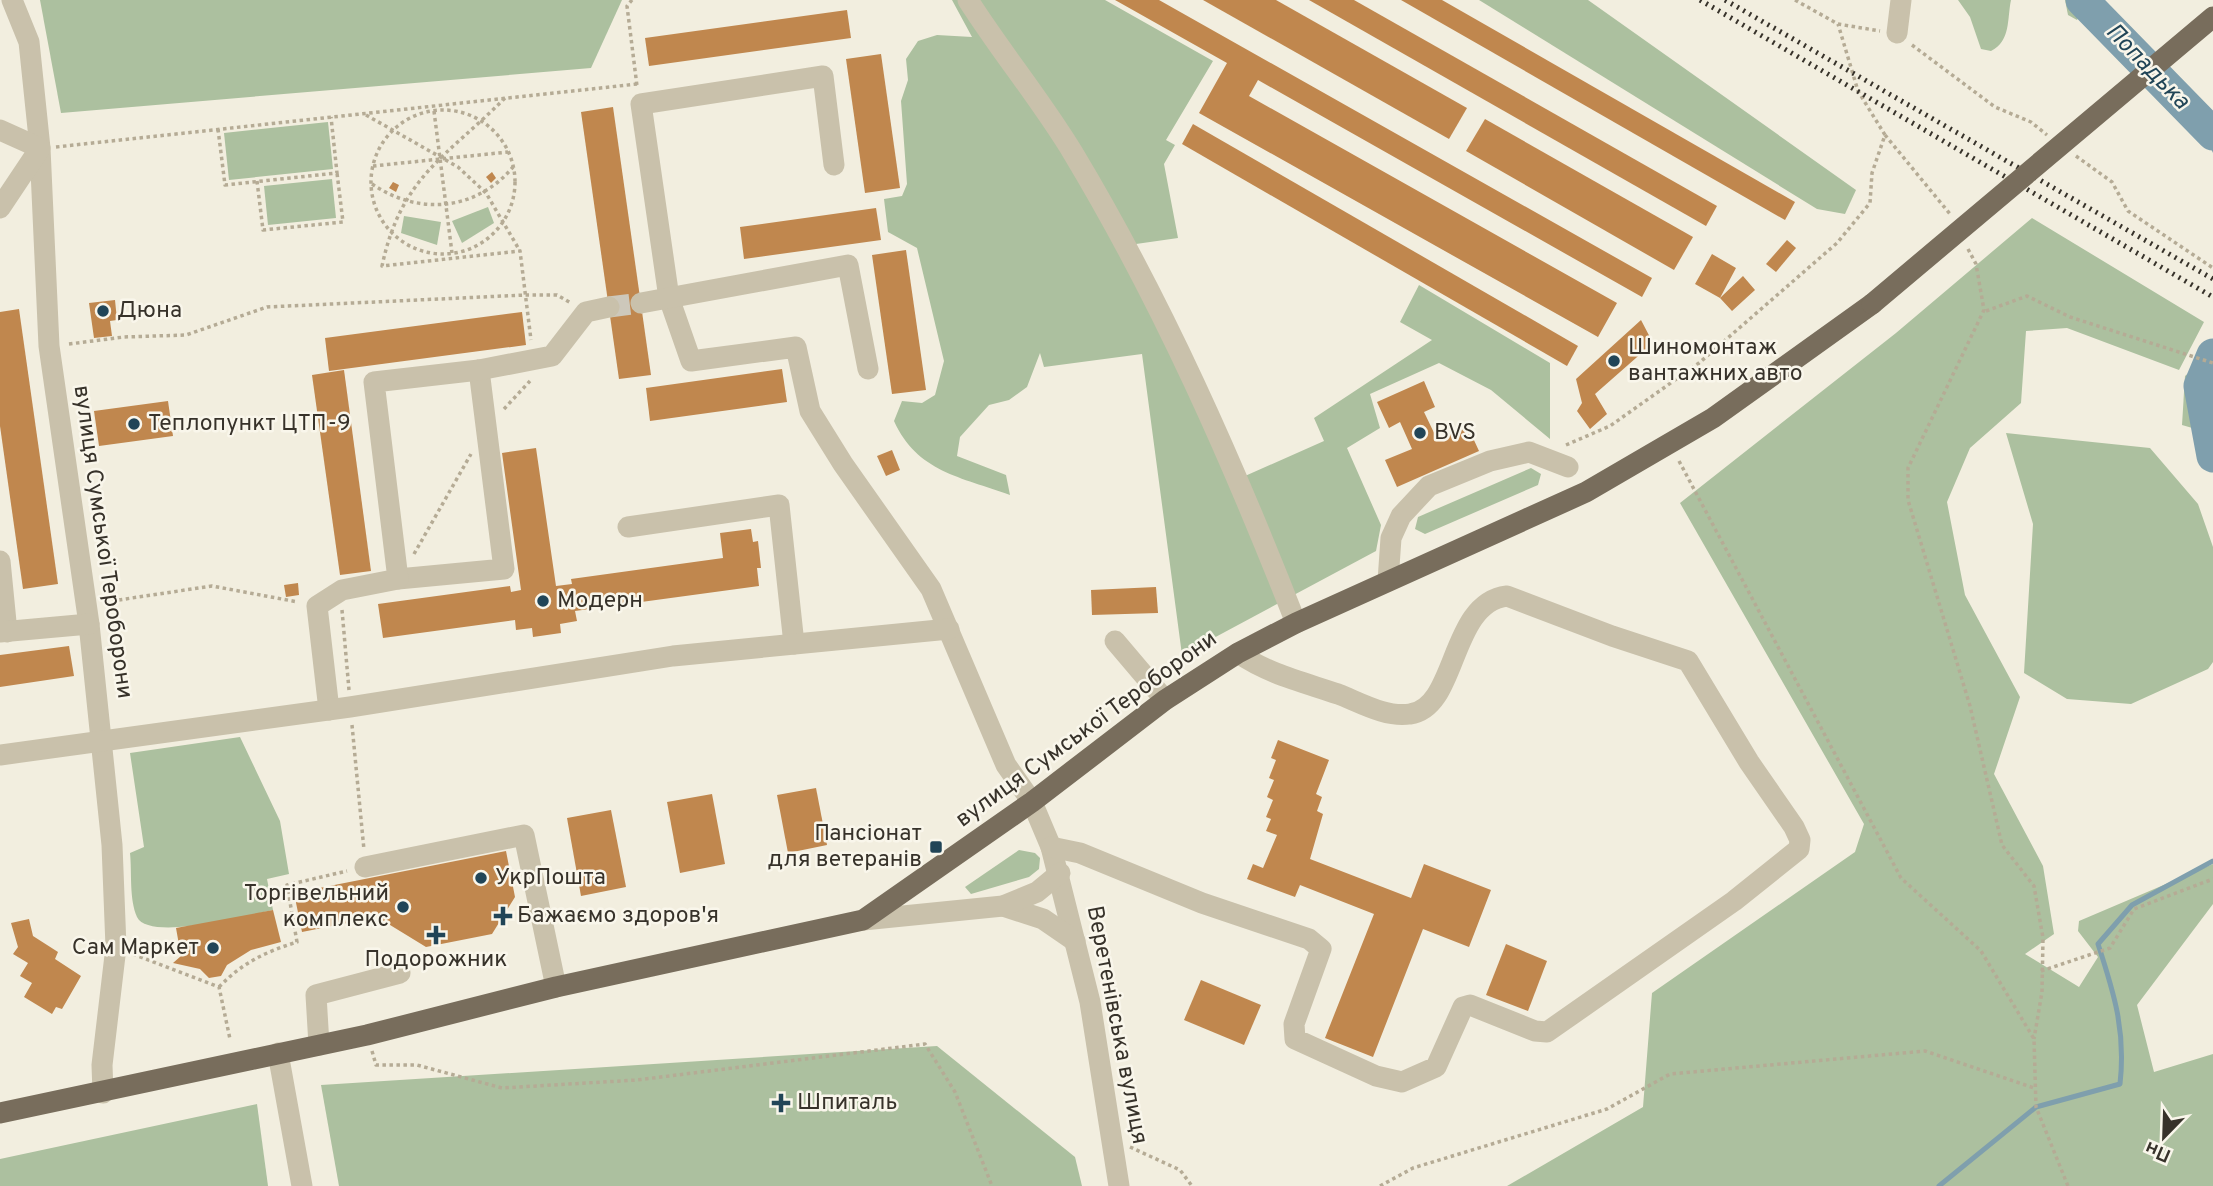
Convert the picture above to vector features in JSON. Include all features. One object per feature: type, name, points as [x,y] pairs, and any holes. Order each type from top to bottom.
[{"type":"main road","name":"вулиця Сумської Тероборони","points":[[0,1113],[319,1045],[556,987],[863,920],[1032,802],[1165,701],[1238,653],[1296,623],[1586,492],[1713,418],[1872,304],[2213,17]]},
{"type":"street","name":"вулиця Сумської Тероборони","points":[[12,0],[29,42],[40,148],[49,346],[88,615],[112,845],[116,947],[102,1065],[103,1093]]},
{"type":"street","points":[[968,0],[1072,152],[1143,282],[1244,490],[1296,623]]},
{"type":"street","points":[[1897,33],[1901,0]]},
{"type":"street","points":[[668,298],[639,94],[823,76],[834,165]]},
{"type":"street","points":[[0,130],[40,148],[0,208]]},
{"type":"street","points":[[641,303],[848,265],[867,369]]},
{"type":"street","name":"Веретенівська вулиця","points":[[668,298],[691,362],[796,347],[810,411],[843,464],[930,589],[1006,765],[1032,802],[1060,873],[1090,1002],[1119,1186]]},
{"type":"street","points":[[398,579],[374,382],[478,370],[552,356],[586,312],[609,307]]},
{"type":"street","points":[[330,710],[317,606],[342,590],[398,579],[503,569],[478,370]]},
{"type":"street","points":[[1388,581],[1391,538],[1401,516],[1429,486],[1490,461],[1529,452],[1568,467]]},
{"type":"street","points":[[628,527],[779,505],[794,645]]},
{"type":"street","points":[[0,561],[3,632],[88,615]]},
{"type":"street","points":[[1051,847],[1080,853],[1202,903],[1309,939],[1321,949],[1294,1024],[1295,1039],[1376,1076],[1402,1082],[1436,1068],[1463,1007],[1470,1005],[1535,1031],[1547,1032],[1734,901],[1798,849],[1800,840],[1794,827],[1749,762],[1688,661],[1674,654],[1612,636],[1507,596],[1494,597],[1483,605],[1462,636],[1437,694],[1424,709],[1410,715],[1387,713],[1257,667],[1238,653]]},
{"type":"street","points":[[0,755],[330,710],[673,656],[949,629]]},
{"type":"street","points":[[1115,641],[1165,701]]},
{"type":"street","points":[[365,867],[524,835],[556,987]]},
{"type":"street","points":[[863,920],[1003,906],[1037,891],[1060,873]]},
{"type":"street","points":[[1003,906],[1043,919],[1075,941]]},
{"type":"street","points":[[319,1045],[316,995],[400,973]]},
{"type":"street","points":[[278,1054],[302,1186]]},
{"type":"path","points":[[40,148],[434,108],[505,98],[639,94],[627,6],[632,0]]},
{"type":"path","points":[[1795,0],[1838,24],[1897,33]]},
{"type":"path","points":[[1838,24],[1858,91],[1885,135],[1951,216]]},
{"type":"path","points":[[505,98],[425,171],[403,202],[389,230],[382,265],[520,251]]},
{"type":"path","points":[[434,108],[452,256]]},
{"type":"path","points":[[434,108],[459,112],[481,122],[501,141],[513,167],[514,194],[504,220],[476,246],[452,256],[411,247],[389,230],[376,209],[371,183],[373,166],[384,141],[392,131],[434,108]]},
{"type":"path","points":[[364,113],[458,167],[486,193],[520,251],[534,360]]},
{"type":"path","points":[[257,181],[262,230],[343,222],[331,117]]},
{"type":"path","points":[[218,129],[225,185],[337,173]]},
{"type":"path","points":[[1564,445],[1610,426],[1699,363],[1837,243],[1870,202],[1872,173],[1885,135]]},
{"type":"path","points":[[373,166],[508,152]]},
{"type":"path","points":[[371,183],[403,202],[446,205],[486,193],[513,167]]},
{"type":"path","points":[[1964,240],[1976,264],[1984,310],[1908,468],[1908,500],[1970,706],[2002,845],[2034,886],[2043,938],[2040,971],[2042,992],[2034,1039],[2036,1107],[2068,1186]]},
{"type":"path","points":[[49,346],[124,337],[186,335],[267,307],[557,295],[586,312]]},
{"type":"path","points":[[1986,311],[2027,296],[2070,317],[2213,363]]},
{"type":"path","points":[[1669,444],[1901,878],[1981,951],[2034,1039]]},
{"type":"path","points":[[88,615],[212,586],[317,606]]},
{"type":"path","points":[[219,988],[238,967],[265,952],[297,942],[287,885],[365,867]]},
{"type":"path","points":[[2040,971],[2101,953],[2110,948],[2134,909],[2213,879]]},
{"type":"path","points":[[116,947],[219,988]]},
{"type":"path","points":[[219,988],[230,1039]]},
{"type":"path","points":[[376,1065],[417,1065],[502,1088],[637,1080],[925,1044],[955,1092],[992,1186]]},
{"type":"path","points":[[1380,1186],[1413,1168],[1607,1110],[1671,1074],[1925,1051],[2035,1088]]},
{"type":"path","points":[[1111,1137],[1180,1170],[1192,1186]]},
{"type":"green space","points":[[40,0],[622,0],[591,68],[61,113]]},
{"type":"green space","points":[[952,0],[1105,0],[1213,61],[1166,140],[1175,145],[1164,164],[1178,238],[1136,244],[1245,476],[1324,441],[1314,418],[1432,340],[1400,322],[1419,285],[1550,363],[1550,439],[1491,390],[1439,363],[1370,394],[1380,428],[1347,448],[1381,525],[1376,551],[1182,655],[1142,354],[1044,367],[1040,353],[1027,387],[1009,400],[989,405],[960,437],[957,456],[1006,475],[1010,495],[958,477],[928,462],[915,452],[894,421],[902,401],[922,403],[935,395],[944,361],[917,248],[888,232],[884,199],[902,196],[907,184],[901,101],[908,80],[906,59],[918,41],[937,35],[972,37]]},
{"type":"green space","points":[[1479,0],[1588,0],[1856,190],[1845,214],[1817,209]]},
{"type":"green space","points":[[1958,0],[2011,0],[2007,29],[1997,47],[1991,51],[1981,49],[1970,17]]},
{"type":"green space","points":[[2065,0],[2087,0],[2077,20],[2068,15]]},
{"type":"green space","points":[[328,122],[333,169],[229,180],[224,133]]},
{"type":"green space","points":[[332,179],[336,218],[268,225],[264,186]]},
{"type":"green space","points":[[488,207],[494,223],[462,243],[452,221]]},
{"type":"green space","points":[[404,216],[441,222],[437,245],[401,233]]},
{"type":"green space","points":[[2032,218],[2204,322],[2179,370],[2067,328],[2026,331],[2021,403],[1970,448],[1947,502],[1965,595],[2020,697],[1994,774],[2043,866],[2054,934],[2025,954],[2079,987],[2098,957],[2078,931],[2079,921],[2213,864],[2213,904],[2137,1005],[2154,1072],[2213,1054],[2213,1186],[1507,1186],[1643,1107],[1652,993],[1855,852],[1864,824],[1680,503],[1896,333]]},
{"type":"green space","points":[[2213,353],[2213,434],[2182,425],[2185,376]]},
{"type":"green space","points":[[2006,433],[2150,448],[2198,504],[2213,547],[2213,662],[2208,669],[2131,704],[2067,699],[2024,673],[2033,524]]},
{"type":"green space","points":[[1531,468],[1541,474],[1538,485],[1425,534],[1415,529],[1418,517]]},
{"type":"green space","points":[[240,737],[280,821],[289,874],[267,879],[273,910],[201,925],[160,927],[145,924],[137,917],[132,894],[130,853],[144,847],[130,753]]},
{"type":"green space","points":[[1019,850],[1035,853],[1040,858],[1039,869],[1029,877],[971,894],[965,887]]},
{"type":"green space","name":"Шпиталь","points":[[937,1046],[1075,1157],[1082,1186],[339,1186],[321,1085]]},
{"type":"green space","points":[[257,1104],[268,1186],[0,1186],[0,1159]]},
{"type":"water","points":[[2213,124],[2213,153],[2201,127]]},
{"type":"building","points":[[1115,0],[1159,0],[1652,278],[1642,297],[1258,80],[1249,96],[1617,303],[1598,337],[1199,113],[1227,63]]},
{"type":"building","points":[[1203,0],[1276,0],[1467,108],[1449,139]]},
{"type":"building","points":[[1309,0],[1354,0],[1717,206],[1706,226]]},
{"type":"building","points":[[1401,0],[1442,0],[1795,202],[1785,220]]},
{"type":"building","points":[[847,10],[851,38],[649,66],[645,38]]},
{"type":"building","points":[[881,54],[900,188],[865,193],[846,59]]},
{"type":"building","points":[[613,107],[651,375],[619,379],[581,112]]},
{"type":"building","points":[[1485,119],[1693,237],[1674,270],[1466,151]]},
{"type":"building","points":[[1193,124],[1578,346],[1567,366],[1182,144]]},
{"type":"building","points":[[492,172],[496,178],[491,183],[486,177]]},
{"type":"building","points":[[393,182],[399,185],[396,192],[389,188]]},
{"type":"building","points":[[876,208],[881,240],[744,259],[740,227]]},
{"type":"building","points":[[1787,240],[1796,248],[1776,272],[1766,264]]},
{"type":"building","points":[[906,250],[926,390],[892,394],[872,255]]},
{"type":"building","points":[[1712,254],[1736,268],[1720,298],[1695,284]]},
{"type":"building","points":[[1743,276],[1755,290],[1732,311],[1720,298]]},
{"type":"building","name":"Дюна","points":[[115,300],[117,320],[110,321],[112,336],[94,338],[89,303]]},
{"type":"building","points":[[19,309],[58,584],[23,589],[0,426],[0,312]]},
{"type":"building","points":[[522,312],[526,345],[329,371],[325,338]]},
{"type":"building","name":"Шиномонтаж вантажних авто","points":[[1641,320],[1653,343],[1595,394],[1607,414],[1590,429],[1577,411],[1582,403],[1576,379]]},
{"type":"building","points":[[782,369],[787,402],[650,421],[646,388]]},
{"type":"building","points":[[344,370],[371,571],[340,575],[312,375]]},
{"type":"building","name":"BVS","points":[[1424,381],[1435,407],[1424,412],[1437,439],[1467,425],[1479,451],[1397,487],[1385,460],[1412,449],[1400,422],[1389,428],[1377,402]]},
{"type":"building","name":"Теплопункт ЦТП-9","points":[[168,401],[173,436],[99,446],[94,411]]},
{"type":"building","points":[[536,448],[556,586],[572,584],[571,579],[723,558],[720,533],[751,529],[753,542],[758,541],[761,568],[757,568],[759,586],[575,611],[577,621],[560,624],[561,633],[533,637],[532,628],[516,630],[515,620],[383,638],[378,604],[510,586],[511,592],[521,590],[502,453]]},
{"type":"building","points":[[892,450],[900,470],[886,476],[877,456]]},
{"type":"building","points":[[298,583],[299,595],[286,597],[284,585]]},
{"type":"building","points":[[1156,587],[1158,613],[1092,615],[1091,590]]},
{"type":"building","points":[[69,646],[74,676],[0,687],[0,655]]},
{"type":"building","points":[[1278,740],[1329,760],[1316,794],[1322,797],[1317,811],[1323,814],[1310,859],[1411,898],[1424,864],[1491,890],[1469,947],[1423,929],[1373,1057],[1325,1038],[1374,914],[1300,885],[1295,897],[1247,879],[1253,864],[1263,868],[1277,835],[1266,831],[1271,819],[1266,817],[1273,800],[1267,797],[1274,780],[1269,778],[1276,760],[1271,758]]},
{"type":"building","points":[[816,788],[827,845],[788,853],[777,795]]},
{"type":"building","points":[[712,794],[725,864],[680,873],[667,802]]},
{"type":"building","points":[[611,810],[626,887],[581,896],[567,818]]},
{"type":"building","name":"Торгівельний комплекс","points":[[506,851],[515,897],[492,934],[426,947],[377,917],[302,932],[294,893]]},
{"type":"building","name":"Сам Маркет","points":[[273,910],[281,942],[251,950],[227,965],[221,976],[209,978],[200,969],[173,963],[181,956],[176,928]]},
{"type":"building","points":[[29,919],[33,936],[58,952],[55,959],[81,976],[62,1009],[56,1007],[52,1014],[24,997],[32,983],[20,976],[28,963],[13,954],[18,947],[11,923]]},
{"type":"building","points":[[1506,944],[1547,961],[1528,1011],[1486,995]]},
{"type":"building","points":[[1201,980],[1261,1005],[1244,1045],[1184,1020]]},
{"type":"waterway","name":"Попадька","points":[[2082,0],[2213,134]]},
{"type":"waterway","name":"Попадька","points":[[2213,355],[2200,386],[2213,456]]},
{"type":"waterway","points":[[1939,1186],[2036,1107],[2120,1084],[2120,1029],[2098,944],[2132,905],[2213,861]]},
{"type":"tunnel","points":[[609,307],[641,303]]},
{"type":"railway","points":[[1700,0],[2213,297]]},
{"type":"railway","points":[[1725,0],[2213,279]]},
{"type":"place","name":"Дюна","points":[[103,311]]},
{"type":"place","name":"Шиномонтаж вантажних авто","points":[[1614,361]]},
{"type":"place","name":"Теплопункт ЦТП-9","points":[[134,424]]},
{"type":"place","name":"BVS","points":[[1420,433]]},
{"type":"place","name":"Модерн","points":[[543,601]]},
{"type":"place","name":"Пансіонат для ветеранів","points":[[936,847]]},
{"type":"place","name":"УкрПошта","points":[[481,878]]},
{"type":"place","name":"Торгівельний комплекс","points":[[403,907]]},
{"type":"place","name":"Бажаємо здоров'я","points":[[503,916]]},
{"type":"place","name":"Подорожник","points":[[436,935]]},
{"type":"place","name":"Сам Маркет","points":[[213,948]]},
{"type":"place","name":"Шпиталь","points":[[781,1103]]}]
